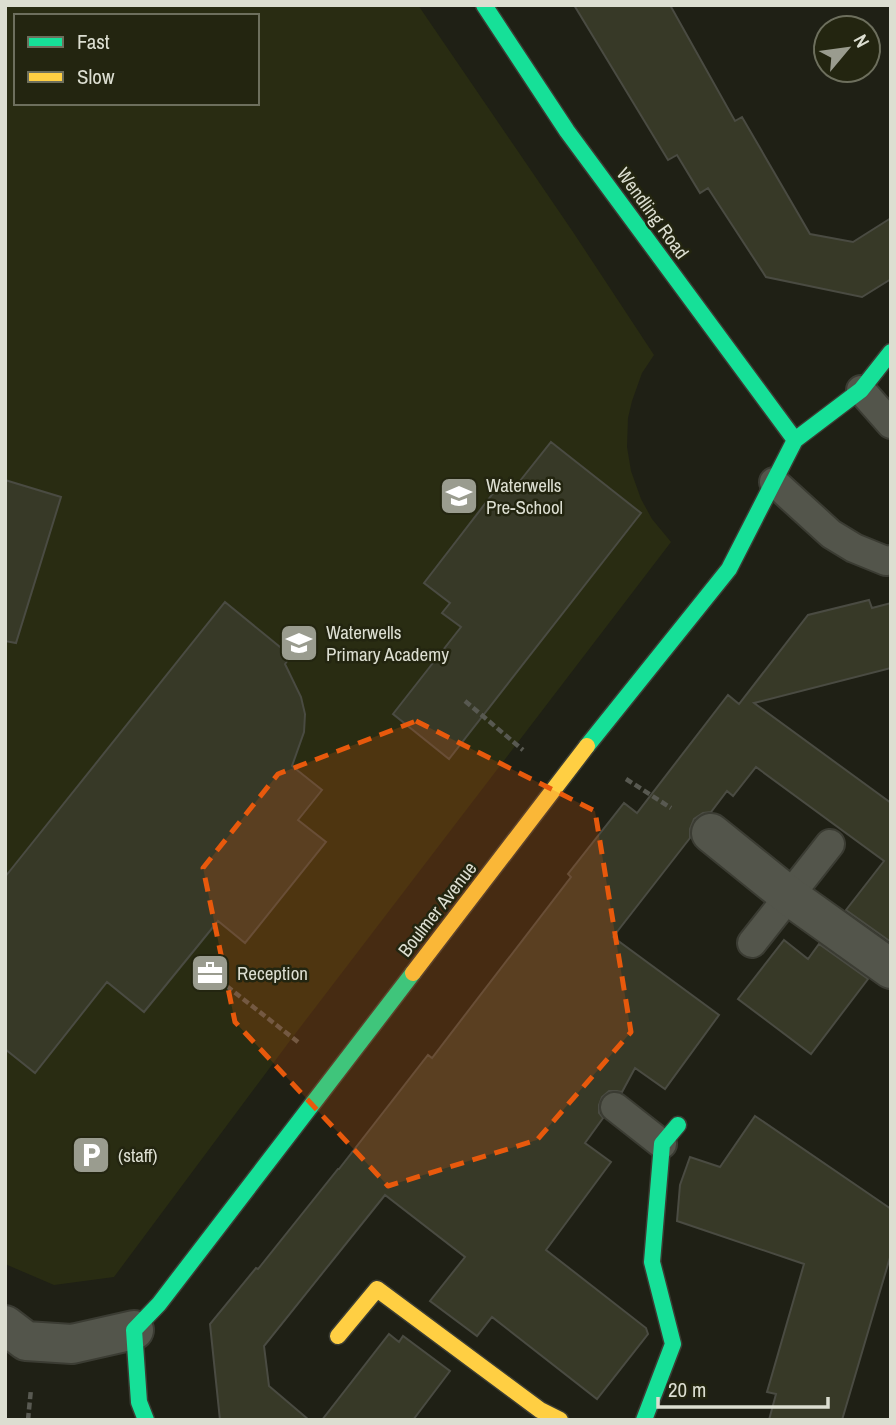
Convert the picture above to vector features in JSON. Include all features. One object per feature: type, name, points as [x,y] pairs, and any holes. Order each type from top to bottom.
[{"type":"street","name":"Wendling Road","points":[[484,5],[567,131],[795,440]]},
{"type":"street","points":[[795,440],[861,390],[891,352]]},
{"type":"street","name":"Boulmer Avenue","points":[[134,1330],[159,1304],[583,752],[729,569],[795,440]]},
{"type":"street","points":[[711,833],[789,896],[891,969]]},
{"type":"street","points":[[644,1420],[673,1344],[652,1262],[670,1135]]},
{"type":"street","points":[[338,1336],[377,1289],[540,1410],[560,1420]]},
{"type":"street","points":[[5,1325],[26,1341],[72,1344],[134,1330],[139,1402],[146,1420]]},
{"type":"lane","points":[[861,390],[891,424]]},
{"type":"lane","points":[[774,482],[831,534],[854,548],[886,561],[891,560]]},
{"type":"lane","points":[[752,943],[830,844]]},
{"type":"lane","points":[[615,1107],[670,1135]]},
{"type":"path","points":[[465,701],[559,785]]},
{"type":"path","points":[[583,752],[711,833]]},
{"type":"path","points":[[210,974],[338,1072]]},
{"type":"highlighted area","points":[[416,721],[595,811],[631,1032],[537,1140],[388,1186],[235,1022],[203,868],[278,774]]},
{"type":"shaded area","name":"Waterwells Primary Academy","points":[[5,5],[418,5],[654,355],[642,373],[632,401],[628,418],[627,447],[631,471],[641,499],[652,519],[671,542],[292,1038],[114,1277],[54,1285],[5,1264]]},
{"type":"building","points":[[574,5],[670,5],[735,121],[742,117],[810,234],[853,242],[891,218],[891,279],[862,297],[766,277],[708,188],[700,193],[677,155],[668,160]]},
{"type":"building","points":[[551,442],[641,513],[449,759],[393,714],[461,627],[442,613],[450,603],[424,583],[501,483],[512,491]]},
{"type":"building","points":[[5,480],[61,497],[16,643],[5,641]]},
{"type":"building","points":[[869,600],[872,608],[891,603],[891,668],[754,703],[891,803],[891,942],[846,910],[884,861],[756,767],[733,796],[727,791],[711,812],[703,813],[694,819],[690,838],[613,937],[719,1015],[665,1089],[635,1068],[622,1092],[609,1091],[602,1097],[599,1113],[603,1118],[585,1143],[611,1162],[546,1250],[646,1328],[648,1334],[597,1399],[492,1317],[477,1336],[430,1301],[465,1257],[385,1195],[264,1346],[269,1386],[309,1420],[220,1420],[210,1324],[256,1268],[258,1269],[428,1055],[432,1058],[571,877],[568,874],[624,803],[637,813],[728,695],[739,704],[808,615]]},
{"type":"building","points":[[225,602],[291,656],[285,664],[301,697],[305,714],[304,732],[292,766],[322,790],[298,820],[326,842],[245,943],[218,921],[144,1012],[107,982],[35,1073],[5,1049],[5,877]]},
{"type":"building","points":[[784,940],[808,959],[819,944],[868,979],[811,1054],[738,999]]},
{"type":"building","points":[[755,1116],[891,1209],[891,1254],[842,1420],[769,1420],[776,1394],[767,1392],[804,1264],[677,1221],[680,1185],[690,1157],[720,1167]]},
{"type":"building","points":[[389,1334],[399,1342],[403,1336],[450,1371],[413,1420],[322,1420]]},
{"type":"traffic: fast","points":[[484,5],[567,131],[795,440]]},
{"type":"traffic: fast","points":[[587,746],[729,569],[795,440],[861,390],[891,352]]},
{"type":"traffic: fast","points":[[146,1420],[139,1402],[134,1330],[159,1304],[413,973]]},
{"type":"traffic: fast","points":[[644,1420],[673,1344],[652,1262],[662,1144],[678,1125]]},
{"type":"traffic: slow","points":[[413,973],[587,746]]},
{"type":"traffic: slow","points":[[338,1336],[377,1289],[540,1410],[560,1420]]},
{"type":"place","name":"Waterwells Pre-School","points":[[459,496]]},
{"type":"place","name":"Waterwells Primary Academy","points":[[299,643]]},
{"type":"place","name":"Reception","points":[[210,973]]},
{"type":"place","name":"(staff)","points":[[91,1155]]}]
